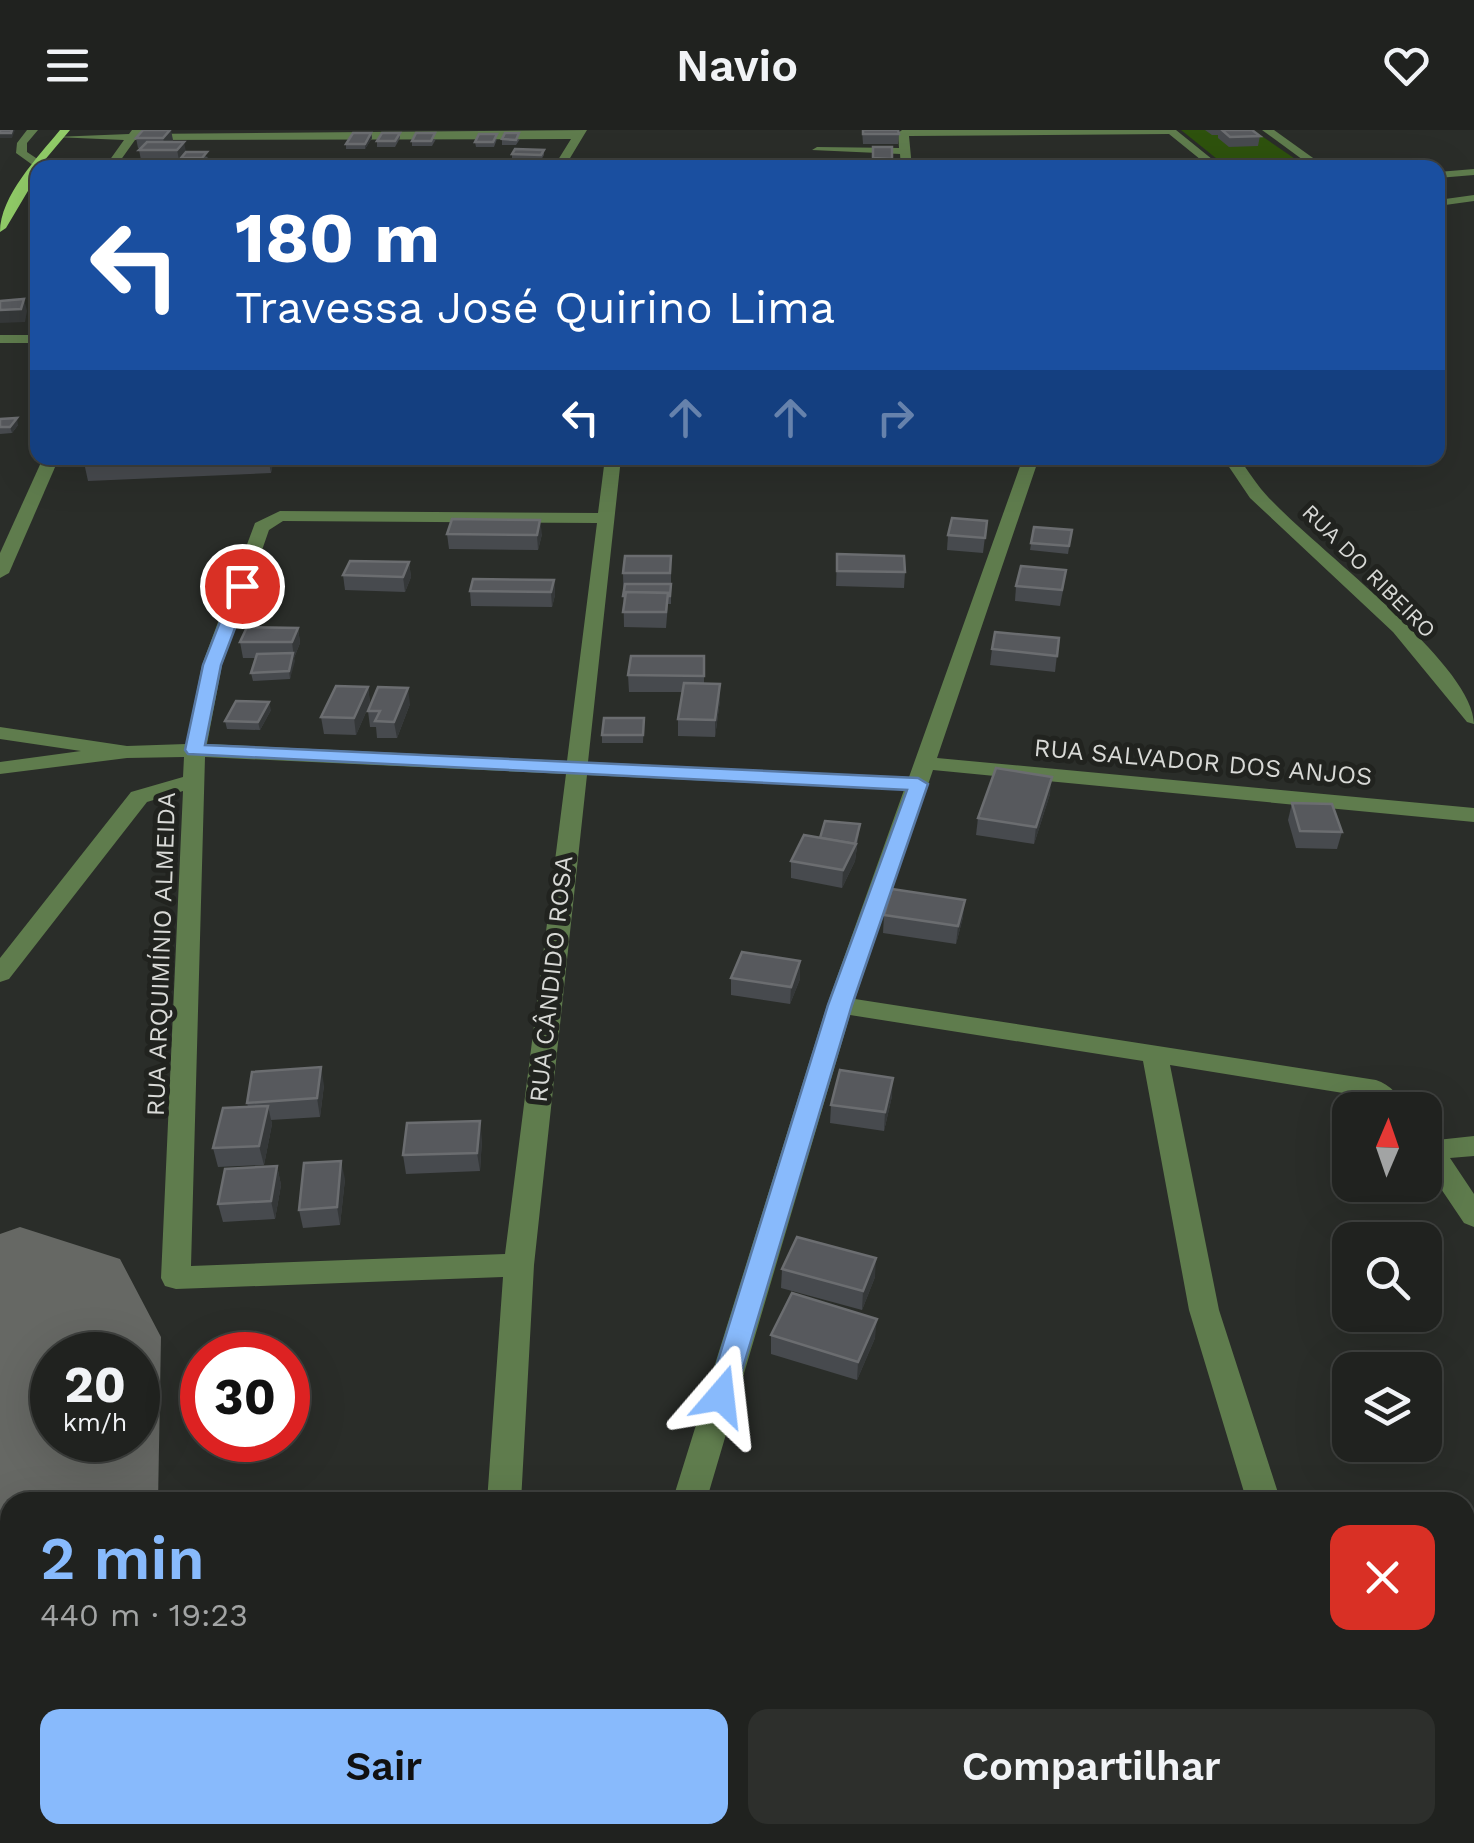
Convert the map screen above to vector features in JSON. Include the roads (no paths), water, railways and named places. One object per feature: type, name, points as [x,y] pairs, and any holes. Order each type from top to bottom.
[{"type":"main road","points":[[41,160],[62,134]]},
{"type":"main road","points":[[0,228],[30,177]]},
{"type":"street","points":[[32,160],[21,153],[16,143],[33,130]]},
{"type":"street","points":[[907,160],[903,133],[1170,130],[1208,160]]},
{"type":"street","points":[[1267,130],[1310,160]]},
{"type":"street","points":[[62,134],[580,133]]},
{"type":"street","points":[[563,160],[580,133]]},
{"type":"street","points":[[114,160],[135,134]]},
{"type":"street","points":[[816,150],[906,151]]},
{"type":"street","points":[[1445,174],[1474,172]]},
{"type":"street","points":[[1445,202],[1474,198]]},
{"type":"street","points":[[5,341],[30,339]]},
{"type":"street","points":[[0,573],[48,465]]},
{"type":"street","name":"RUA CÂNDIDO ROSA","points":[[505,1492],[519,1266],[612,465]]},
{"type":"street","points":[[692,1492],[840,1005],[1029,465]]},
{"type":"street","name":"RUA DO RIBEIRO","points":[[1236,465],[1256,494],[1400,628],[1474,718]]},
{"type":"street","name":"RUA ARQUIMÍNIO ALMEIDA","points":[[519,1266],[176,1278],[195,750],[212,665],[261,528],[280,516],[605,518]]},
{"type":"street","points":[[0,733],[127,752]]},
{"type":"street","name":"RUA SALVADOR DOS ANJOS","points":[[127,752],[195,750],[575,768],[922,774],[1474,816]]},
{"type":"street","points":[[0,768],[127,752]]},
{"type":"street","points":[[0,974],[139,797],[195,780]]},
{"type":"street","points":[[840,1005],[1379,1092]]},
{"type":"street","points":[[1155,1056],[1204,1310],[1261,1492]]},
{"type":"street","points":[[1442,1146],[1474,1146]]},
{"type":"street","points":[[1442,1167],[1474,1216]]}]
